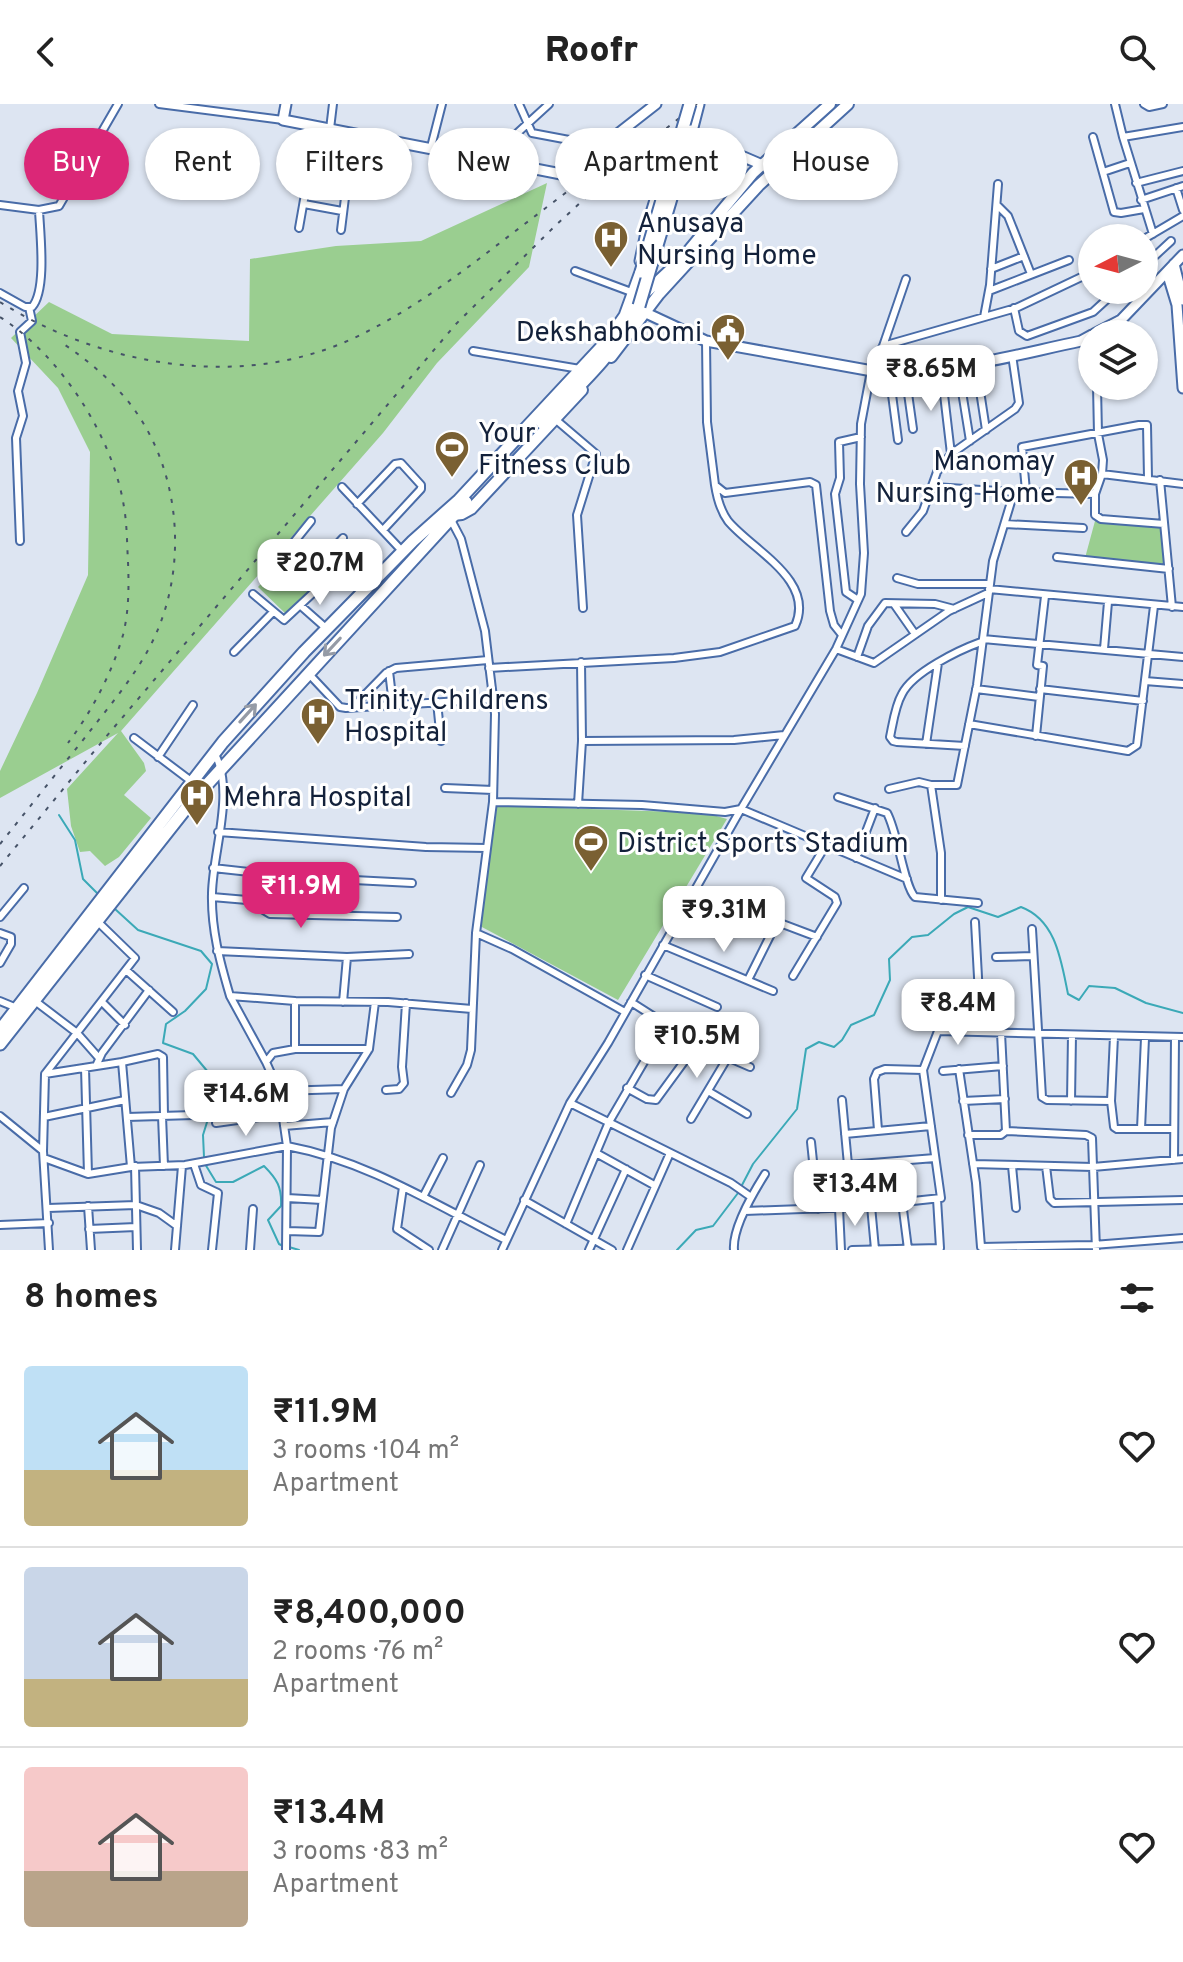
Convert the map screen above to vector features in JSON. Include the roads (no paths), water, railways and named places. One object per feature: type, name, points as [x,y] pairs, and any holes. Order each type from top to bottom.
[{"type":"highway","points":[[0,1044],[35,1001],[214,752],[327,629],[459,500],[609,339],[629,307],[690,104]]},
{"type":"highway","points":[[117,886],[308,673],[626,333],[639,306],[698,104]]},
{"type":"highway","points":[[0,1030],[97,914]]},
{"type":"main road","points":[[286,104],[286,121]]},
{"type":"main road","points":[[286,121],[292,104]]},
{"type":"main road","points":[[625,128],[656,104]]},
{"type":"main road","points":[[803,128],[830,104]]},
{"type":"main road","points":[[821,128],[848,104]]},
{"type":"main road","points":[[286,121],[326,128]]},
{"type":"main road","points":[[629,307],[681,260],[762,165],[697,137],[672,143],[648,223],[637,283]]},
{"type":"main road","points":[[455,514],[471,509],[598,374],[659,294],[763,182]]},
{"type":"main road","points":[[1121,320],[1183,255]]},
{"type":"main road","points":[[1171,268],[1183,300]]},
{"type":"main road","points":[[1171,268],[1181,312],[1183,388]]},
{"type":"main road","points":[[646,313],[706,341],[871,371],[905,372],[976,365],[1078,339]]},
{"type":"street","points":[[0,205],[39,210],[59,206],[118,104]]},
{"type":"street","points":[[159,104],[286,121]]},
{"type":"street","points":[[239,115],[240,104]]},
{"type":"street","points":[[330,128],[333,104]]},
{"type":"street","points":[[436,128],[442,104]]},
{"type":"street","points":[[519,104],[532,133],[555,137]]},
{"type":"street","points":[[524,128],[549,104]]},
{"type":"street","points":[[1115,104],[1149,224]]},
{"type":"street","points":[[1144,104],[1148,107],[1163,104]]},
{"type":"street","points":[[299,228],[317,126]]},
{"type":"street","points":[[1123,137],[1183,127]]},
{"type":"street","points":[[1093,137],[1114,212],[1144,209]]},
{"type":"street","points":[[1103,172],[1130,163]]},
{"type":"street","points":[[1136,183],[1183,171]]},
{"type":"street","points":[[984,317],[998,184]]},
{"type":"street","points":[[1141,200],[1179,187],[1183,213],[1158,230]]},
{"type":"street","points":[[341,230],[344,200]]},
{"type":"street","points":[[304,204],[342,211]]},
{"type":"street","points":[[997,205],[1006,211],[1031,274]]},
{"type":"street","points":[[29,307],[36,303],[39,293],[39,210]]},
{"type":"street","points":[[1158,253],[1171,241]]},
{"type":"street","points":[[991,269],[1024,256]]},
{"type":"street","points":[[989,291],[1069,260]]},
{"type":"street","points":[[575,271],[637,283]]},
{"type":"street","points":[[883,346],[1014,308],[1078,278]]},
{"type":"street","points":[[502,1250],[570,1103],[836,649],[861,594],[864,553],[861,437],[871,371],[906,279]]},
{"type":"street","points":[[0,293],[29,307]]},
{"type":"street","points":[[1014,308],[1019,331],[1027,336],[1093,312],[1102,304]]},
{"type":"street","points":[[20,541],[16,438],[23,416],[18,391],[26,363],[20,332],[32,321],[29,307]]},
{"type":"street","points":[[489,668],[674,658],[720,652],[795,626],[801,613],[788,578],[766,553],[728,521],[719,504],[707,422],[706,341]]},
{"type":"street","points":[[473,351],[582,369]]},
{"type":"street","points":[[906,532],[923,511],[937,472],[951,454],[1019,403],[1012,355]]},
{"type":"street","points":[[976,365],[986,430]]},
{"type":"street","points":[[958,367],[970,441]]},
{"type":"street","points":[[941,369],[951,454]]},
{"type":"street","points":[[889,372],[898,440]]},
{"type":"street","points":[[905,372],[913,429]]},
{"type":"street","points":[[1097,400],[1098,434],[1103,460],[1095,494],[1095,515],[1098,518],[1164,524]]},
{"type":"street","points":[[555,419],[596,454],[577,515],[583,608]]},
{"type":"street","points":[[1026,491],[1022,447],[1147,425],[1148,478]]},
{"type":"street","points":[[858,600],[846,592],[835,494],[840,478],[839,442],[861,437]]},
{"type":"street","points":[[357,504],[395,464],[401,463],[421,485],[421,489],[383,530]]},
{"type":"street","points":[[1102,474],[1183,484]]},
{"type":"street","points":[[1160,480],[1172,607]]},
{"type":"street","points":[[715,485],[725,493],[810,482],[816,485],[830,611],[834,625],[842,635]]},
{"type":"street","points":[[342,487],[403,552]]},
{"type":"street","points":[[933,487],[1095,494]]},
{"type":"street","points":[[889,789],[919,782],[957,785],[976,689],[989,589],[1014,492]]},
{"type":"street","points":[[451,1093],[470,1059],[476,933],[493,802],[493,699],[485,631],[455,514]]},
{"type":"street","points":[[253,594],[284,620],[301,606],[314,589],[282,557],[311,521]]},
{"type":"street","points":[[1005,524],[1083,528]]},
{"type":"street","points":[[305,579],[343,538]]},
{"type":"street","points":[[1057,557],[1169,569]]},
{"type":"street","points":[[897,578],[918,584],[1183,607]]},
{"type":"street","points":[[836,649],[874,663],[989,589]]},
{"type":"street","points":[[1036,736],[1043,666],[1037,665],[1045,596]]},
{"type":"street","points":[[1104,649],[1108,602]]},
{"type":"street","points":[[894,604],[915,634]]},
{"type":"street","points":[[857,657],[872,619],[882,605],[935,604],[954,609]]},
{"type":"street","points":[[301,606],[327,629]]},
{"type":"street","points":[[969,724],[1128,751],[1137,745],[1139,737],[1154,606]]},
{"type":"street","points":[[234,652],[273,612]]},
{"type":"street","points":[[965,746],[897,742],[891,741],[890,737],[902,693],[908,685],[938,663],[982,640],[1183,657]]},
{"type":"street","points":[[352,708],[389,671],[401,667],[488,660]]},
{"type":"street","points":[[578,804],[582,741],[581,662]]},
{"type":"street","points":[[926,744],[938,663]]},
{"type":"street","points":[[389,671],[393,705]]},
{"type":"street","points":[[308,673],[340,707],[493,699]]},
{"type":"street","points":[[1145,681],[1183,684]]},
{"type":"street","points":[[976,689],[1143,701]]},
{"type":"street","points":[[437,702],[441,741]]},
{"type":"street","points":[[158,757],[193,705]]},
{"type":"street","points":[[582,741],[734,740],[784,735]]},
{"type":"street","points":[[134,738],[191,781]]},
{"type":"street","points":[[214,752],[222,767],[225,790],[213,868],[217,951],[230,996],[279,1091],[287,1146],[286,1250]]},
{"type":"street","points":[[931,785],[941,853],[941,900]]},
{"type":"street","points":[[445,788],[493,790]]},
{"type":"street","points":[[838,797],[875,808],[889,816],[909,891],[915,897],[978,903]]},
{"type":"street","points":[[493,802],[642,805],[725,812],[741,809],[907,879]]},
{"type":"street","points":[[856,858],[875,808]]},
{"type":"street","points":[[218,832],[426,847],[487,848]]},
{"type":"street","points":[[793,976],[837,900],[808,881],[806,876],[826,845]]},
{"type":"street","points":[[213,868],[296,877],[412,883]]},
{"type":"street","points":[[0,917],[24,888]]},
{"type":"street","points":[[695,891],[817,937]]},
{"type":"street","points":[[212,897],[247,900],[270,914],[397,917]]},
{"type":"street","points":[[49,1250],[44,1154],[45,1074],[135,958],[97,914]]},
{"type":"street","points":[[748,980],[777,922]]},
{"type":"street","points":[[975,922],[981,1032]]},
{"type":"street","points":[[1032,929],[1042,1097],[1047,1100],[1111,1101]]},
{"type":"street","points":[[0,933],[11,937],[11,944],[0,963]]},
{"type":"street","points":[[476,933],[512,949],[625,1012]]},
{"type":"street","points":[[663,945],[773,991]]},
{"type":"street","points":[[217,951],[347,957],[409,954]]},
{"type":"street","points":[[996,957],[1033,956]]},
{"type":"street","points":[[343,1002],[347,957]]},
{"type":"street","points":[[126,970],[173,1012]]},
{"type":"street","points":[[645,975],[717,1007]]},
{"type":"street","points":[[96,1066],[149,990]]},
{"type":"street","points":[[230,996],[295,1001],[406,1003],[472,1009]]},
{"type":"street","points":[[0,1001],[17,1008]]},
{"type":"street","points":[[35,1001],[77,1033],[99,1058]]},
{"type":"street","points":[[295,1001],[295,1049]]},
{"type":"street","points":[[102,1002],[125,1025]]},
{"type":"street","points":[[287,1231],[319,1232],[326,1155],[333,1122],[344,1089],[369,1049],[375,1002]]},
{"type":"street","points":[[631,1002],[697,1044],[750,1067]]},
{"type":"street","points":[[386,1090],[399,1089],[404,1083],[406,1003]]},
{"type":"street","points":[[566,1224],[609,1122],[665,1026]]},
{"type":"street","points":[[745,1211],[852,1208],[941,1198],[923,1070],[938,1031],[1179,1037],[1180,1077],[1174,1160]]},
{"type":"street","points":[[1001,1033],[1006,1131]]},
{"type":"street","points":[[1071,1101],[1072,1035]]},
{"type":"street","points":[[1114,1036],[1111,1101],[1114,1128],[1174,1129]]},
{"type":"street","points":[[1141,1129],[1145,1038]]},
{"type":"street","points":[[627,1088],[647,1099],[656,1100],[697,1044]]},
{"type":"street","points":[[266,1062],[273,1053],[295,1049],[369,1049]]},
{"type":"street","points":[[45,1074],[158,1054],[163,1057],[164,1166]]},
{"type":"street","points":[[691,1119],[728,1057]]},
{"type":"street","points":[[122,1062],[133,1166],[137,1250]]},
{"type":"street","points":[[943,1071],[1003,1066]]},
{"type":"street","points":[[85,1068],[88,1174]]},
{"type":"street","points":[[878,1130],[874,1079],[877,1072],[885,1069],[923,1070]]},
{"type":"street","points":[[959,1069],[981,1247],[1096,1247],[1182,1238],[1183,1248]]},
{"type":"street","points":[[223,1082],[273,1077]]},
{"type":"street","points":[[279,1091],[344,1089]]},
{"type":"street","points":[[708,1091],[747,1114]]},
{"type":"street","points":[[963,1101],[1005,1099]]},
{"type":"street","points":[[44,1117],[125,1100]]},
{"type":"street","points":[[842,1100],[852,1208]]},
{"type":"street","points":[[570,1103],[731,1183],[751,1197]]},
{"type":"street","points":[[216,1123],[282,1114]]},
{"type":"street","points":[[127,1117],[194,1115]]},
{"type":"street","points":[[0,1116],[44,1154],[88,1174],[133,1166],[182,1166],[287,1146],[326,1155],[373,1171],[506,1240]]},
{"type":"street","points":[[284,1126],[333,1122]]},
{"type":"street","points":[[845,1134],[931,1126]]},
{"type":"street","points":[[968,1135],[1001,1135],[1006,1131],[1089,1136],[1093,1141],[1096,1247]]},
{"type":"street","points":[[811,1142],[818,1209]]},
{"type":"street","points":[[596,1153],[654,1185]]},
{"type":"street","points":[[627,1250],[670,1153]]},
{"type":"street","points":[[423,1197],[443,1158]]},
{"type":"street","points":[[847,1165],[935,1158]]},
{"type":"street","points":[[973,1164],[1093,1167],[1183,1159]]},
{"type":"street","points":[[196,1163],[201,1185],[218,1193],[212,1250]]},
{"type":"street","points":[[442,1250],[480,1165]]},
{"type":"street","points":[[175,1250],[182,1166]]},
{"type":"street","points":[[1012,1166],[1016,1208]]},
{"type":"street","points":[[1046,1166],[1052,1202],[1183,1200]]},
{"type":"street","points":[[589,1250],[626,1169]]},
{"type":"street","points":[[734,1250],[734,1240],[745,1211],[765,1174]]},
{"type":"street","points":[[403,1187],[397,1231],[429,1250]]},
{"type":"street","points":[[287,1198],[322,1200]]},
{"type":"street","points":[[853,1250],[940,1248],[937,1199]]},
{"type":"street","points":[[524,1200],[612,1250]]},
{"type":"street","points":[[902,1202],[908,1249]]},
{"type":"street","points":[[48,1208],[136,1205],[159,1213],[177,1226]]},
{"type":"street","points":[[88,1206],[91,1250]]},
{"type":"street","points":[[871,1206],[875,1249]]},
{"type":"street","points":[[839,1208],[841,1250]]},
{"type":"street","points":[[250,1250],[253,1209]]},
{"type":"street","points":[[0,1225],[49,1223]]},
{"type":"street","points":[[89,1229],[136,1227]]},
{"type":"street","points":[[1146,1241],[1146,1250]]},
{"type":"waterway","points":[[59,815],[75,840],[83,879],[98,894]]},
{"type":"waterway","points":[[741,1187],[753,1164],[797,1109],[806,1049],[819,1042],[834,1047],[851,1025],[874,1015],[890,980],[889,959],[912,937],[928,935],[968,907],[998,917],[1021,907],[1033,913],[1042,921],[1055,943],[1068,994],[1079,1000],[1089,986],[1115,988],[1146,1003],[1183,1013]]},
{"type":"waterway","points":[[115,909],[138,930],[201,951],[212,964],[206,989],[185,1011],[166,1024],[163,1043],[193,1054],[213,1078],[213,1103],[203,1135],[204,1157]]},
{"type":"waterway","points":[[205,1164],[216,1182],[233,1182],[264,1166],[269,1171],[278,1184],[281,1206],[268,1220],[279,1244],[283,1246]]},
{"type":"waterway","points":[[677,1250],[696,1230],[713,1226],[738,1193]]},
{"type":"waterway","points":[[289,1247],[299,1250]]},
{"type":"railway","points":[[0,866],[456,324],[630,157],[697,104]]},
{"type":"railway","points":[[0,302],[82,342],[127,355],[173,364],[219,367],[265,364],[311,354],[354,338],[394,317],[432,293],[556,200]]},
{"type":"railway","points":[[0,317],[43,353],[80,400],[108,453],[124,507],[128,589],[123,635],[100,691],[68,743]]},
{"type":"railway","points":[[0,844],[137,668],[160,624],[174,567],[173,508],[167,479],[144,424],[112,383],[59,341]]},
{"type":"place","name":"Anusaya Nursing Home","points":[[611,269]]},
{"type":"place","name":"Dekshabhoomi","points":[[728,362]]},
{"type":"place","name":"Your Fitness Club","points":[[452,479]]},
{"type":"place","name":"Manomay Nursing Home","points":[[1081,507]]},
{"type":"place","name":"Trinity Childrens Hospital","points":[[318,746]]},
{"type":"place","name":"Mehra Hospital","points":[[197,827]]},
{"type":"place","name":"District Sports Stadium","points":[[591,873]]}]
